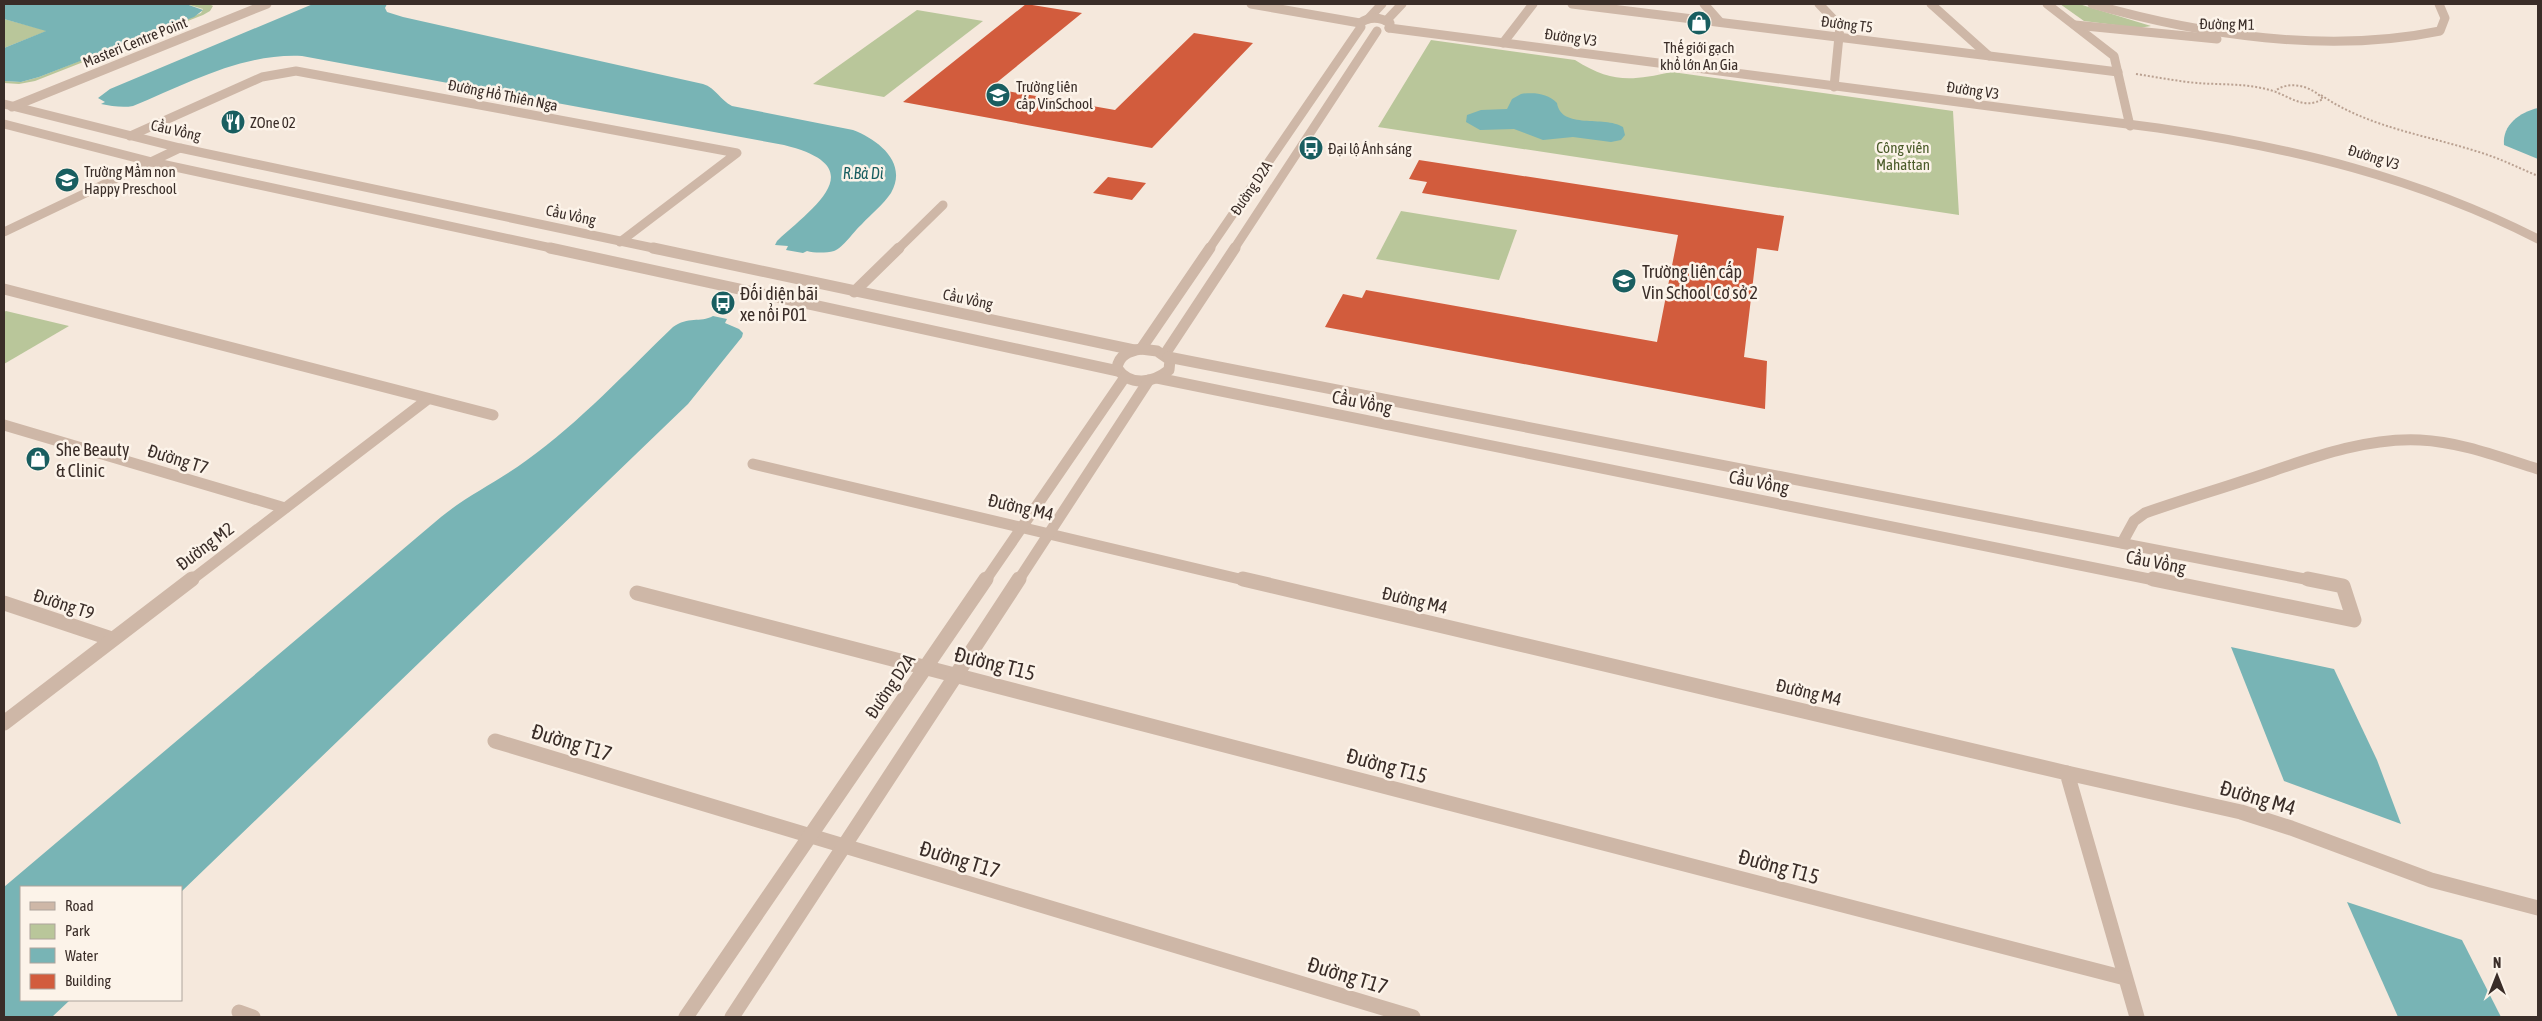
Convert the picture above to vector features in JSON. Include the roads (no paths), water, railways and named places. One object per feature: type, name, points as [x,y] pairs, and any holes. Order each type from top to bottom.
[{"type":"street","name":"Masteri Centre Point","points":[[4,111],[265,4]]},
{"type":"street","points":[[1251,4],[1360,25],[1377,31],[1388,24],[1402,4]]},
{"type":"street","points":[[1360,25],[1382,4]]},
{"type":"street","points":[[1503,43],[1533,4]]},
{"type":"street","name":"Đường T5","points":[[1572,4],[2118,72]]},
{"type":"street","points":[[1704,4],[1720,22]]},
{"type":"street","points":[[1818,4],[1840,26],[1834,87]]},
{"type":"street","points":[[1931,4],[1989,56]]},
{"type":"street","points":[[2047,4],[2114,56],[2130,126]]},
{"type":"street","name":"Đường M1","points":[[2092,4],[2165,23],[2264,39]]},
{"type":"street","points":[[2264,39],[2336,40],[2428,33],[2440,30],[2445,26],[2446,20],[2439,4]]},
{"type":"street","name":"Đường V3","points":[[1368,19],[1503,43],[2244,142],[2353,166],[2450,199],[2538,239]]},
{"type":"street","name":"Đường D2A","points":[[686,1017],[1021,528],[1122,374],[1116,366],[1120,358],[1137,350],[1360,25]]},
{"type":"street","name":"Đường M1","points":[[2074,25],[2187,38],[2264,39]]},
{"type":"street","name":"Đường D2A","points":[[1153,379],[1169,370],[1171,365],[1166,356],[1377,31]]},
{"type":"street","name":"Đường Hồ Thiên Nga","points":[[130,136],[262,77],[276,73],[296,71],[737,153],[620,242]]},
{"type":"street","name":"Cầu Vồng","points":[[4,104],[180,148],[854,292],[1137,350],[1156,350],[1166,356],[2343,586],[2354,620],[1153,379],[1136,381],[1122,374]]},
{"type":"street","points":[[6,127],[152,162],[1122,374]]},
{"type":"street","points":[[4,232],[180,148]]},
{"type":"street","points":[[854,292],[943,205]]},
{"type":"street","points":[[4,289],[493,415]]},
{"type":"street","points":[[732,1017],[1153,379]]},
{"type":"street","name":"Đường M2","points":[[4,723],[428,399]]},
{"type":"street","name":"Đường T7","points":[[4,425],[285,508]]},
{"type":"street","points":[[2122,543],[2134,521],[2145,513],[2294,465],[2363,446],[2401,440],[2435,442],[2465,447],[2538,469]]},
{"type":"street","name":"Đường M4","points":[[753,464],[2067,773],[2242,812],[2291,828],[2431,880],[2538,908]]},
{"type":"street","name":"Đường T15","points":[[637,593],[2126,978]]},
{"type":"street","name":"Đường T9","points":[[4,603],[112,640]]},
{"type":"street","name":"Đường T17","points":[[494,741],[1413,1017]]},
{"type":"street","points":[[2067,773],[2137,1017]]},
{"type":"water","points":[[4,4],[186,4],[203,10],[194,17],[39,77],[21,82],[4,81],[4,48],[46,31],[4,19]]},
{"type":"water","name":"R.Bà Dì","points":[[313,4],[387,4],[385,8],[387,12],[403,17],[703,84],[711,88],[732,106],[853,130],[863,134],[881,146],[888,154],[896,172],[895,182],[891,193],[884,202],[845,243],[834,251],[807,251],[803,253],[786,250],[788,246],[775,245],[819,201],[828,188],[831,176],[826,164],[811,154],[784,145],[302,56],[258,59],[236,65],[194,80],[133,106],[121,107],[101,104],[105,102],[98,98],[110,89]]},
{"type":"water","points":[[1535,93],[1545,95],[1557,103],[1560,111],[1566,116],[1584,121],[1615,124],[1623,127],[1625,135],[1621,140],[1611,142],[1573,137],[1543,140],[1514,129],[1480,130],[1466,122],[1467,115],[1481,110],[1507,109],[1512,99],[1521,94]]},
{"type":"water","points":[[2538,108],[2538,159],[2504,145],[2504,138],[2506,131],[2514,120]]},
{"type":"water","points":[[713,316],[727,319],[725,323],[739,329],[743,333],[742,337],[688,404],[182,891],[182,886],[20,886],[20,1001],[69,1001],[52,1017],[4,1017],[4,887],[441,517],[516,468],[566,430],[673,327],[684,322]]},
{"type":"water","points":[[2231,647],[2334,669],[2377,760],[2401,824],[2284,781]]},
{"type":"water","points":[[2347,902],[2462,940],[2501,1017],[2398,1017]]},
{"type":"place","name":"Thế giới gạch khổ lớn An Gia","points":[[1699,23]]},
{"type":"place","name":"Trường liên cấp VinSchool","points":[[998,95]]},
{"type":"place","name":"ZOne 02","points":[[233,122]]},
{"type":"place","name":"Đại lộ Ánh sáng","points":[[1311,148]]},
{"type":"place","name":"Trường Mầm non Happy Preschool","points":[[67,180]]},
{"type":"place","name":"Trường liên cấp Vin School Cơ sở 2","points":[[1624,281]]},
{"type":"place","name":"Đối diện bãi xe nổi P01","points":[[723,303]]},
{"type":"place","name":"She Beauty & Clinic","points":[[38,459]]},
{"type":"park label","name":"Công viên Mahattan","points":[[1903,156]]}]
